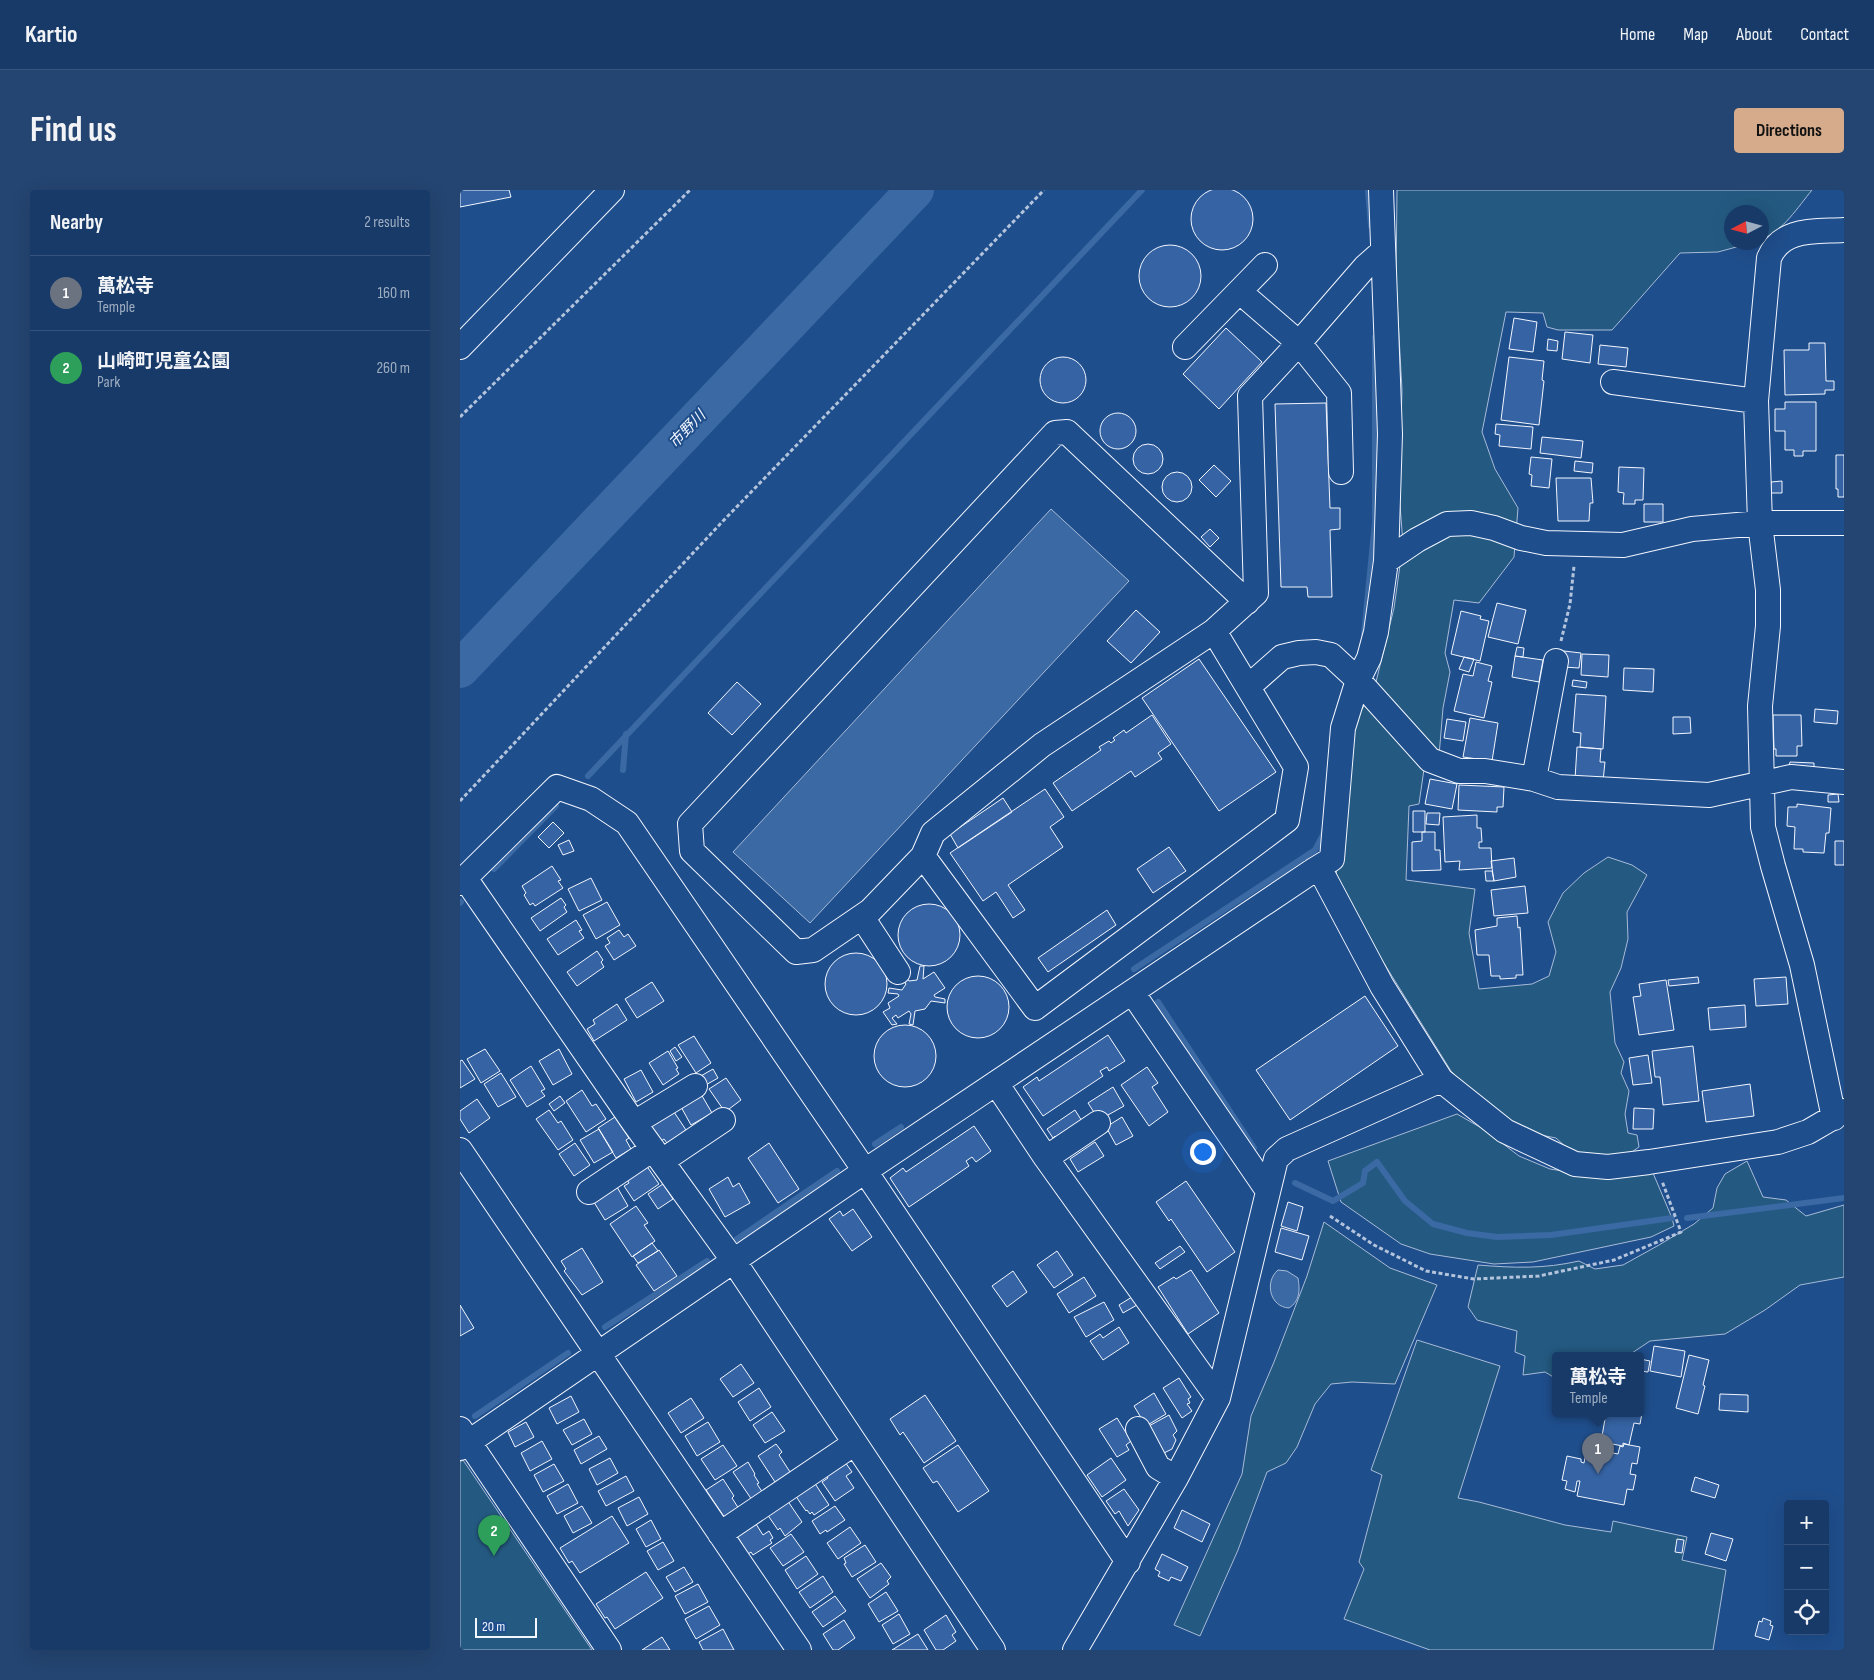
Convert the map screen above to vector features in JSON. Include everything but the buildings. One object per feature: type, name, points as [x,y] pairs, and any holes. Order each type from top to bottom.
[{"type":"street","points":[[460,347],[612,190]]},
{"type":"street","points":[[609,1650],[463,1440],[598,1354],[864,1171],[1332,859],[1344,728],[1358,680],[1369,658],[1376,632],[1386,561],[1390,434],[1381,190]]},
{"type":"street","points":[[1314,870],[1323,875],[1382,986],[1441,1080],[1505,1131],[1575,1164],[1608,1167],[1778,1142],[1808,1132],[1839,1114],[1802,965],[1763,827],[1760,706],[1768,626],[1768,599],[1760,523],[1756,401],[1770,258],[1773,249],[1785,238],[1797,234],[1844,230]]},
{"type":"street","points":[[1247,602],[1067,432],[1055,433],[690,824],[692,851],[796,952],[813,950],[870,911],[923,856],[933,833],[1042,745],[1214,631],[1247,602],[1256,593],[1250,396],[1366,267],[1383,251]]},
{"type":"street","points":[[1185,347],[1265,265]]},
{"type":"street","points":[[1240,292],[1299,343],[1339,392],[1341,472]]},
{"type":"street","points":[[1613,382],[1756,401]]},
{"type":"street","points":[[1386,561],[1417,540],[1447,524],[1471,523],[1538,542],[1622,545],[1692,530],[1760,523],[1844,523]]},
{"type":"street","points":[[923,856],[1035,1008],[1287,820],[1296,767],[1214,631]]},
{"type":"street","points":[[1248,686],[1282,657],[1316,652],[1331,655],[1358,680],[1430,760],[1459,770],[1485,771],[1534,779],[1558,787],[1709,795],[1791,777],[1844,782]]},
{"type":"street","points":[[1534,779],[1556,661]]},
{"type":"street","points":[[993,1650],[733,1260],[462,880],[556,787],[591,799],[627,823],[1128,1562]]},
{"type":"street","points":[[862,917],[898,972]]},
{"type":"street","points":[[1132,992],[1268,1191]]},
{"type":"street","points":[[1075,1650],[1176,1478],[1218,1398],[1276,1159],[1287,1149],[1441,1080]]},
{"type":"street","points":[[996,1083],[1046,1158],[1218,1398]]},
{"type":"street","points":[[634,1123],[695,1086]]},
{"type":"street","points":[[589,1192],[723,1120]]},
{"type":"street","points":[[1046,1158],[1098,1123]]},
{"type":"street","points":[[460,1150],[799,1650]]},
{"type":"street","points":[[1138,1429],[1158,1467],[1176,1478]]},
{"type":"street","points":[[720,1534],[855,1443]]},
{"type":"path","points":[[460,417],[690,190]]},
{"type":"path","points":[[460,802],[723,521],[1044,190]]},
{"type":"path","points":[[1556,661],[1570,604],[1576,544]]},
{"type":"path","points":[[1330,1216],[1374,1245],[1426,1270],[1474,1279],[1539,1276],[1614,1260],[1680,1232],[1655,1161]]},
{"type":"shaded area","points":[[1397,190],[1812,190],[1796,211],[1769,236],[1769,205],[1724,205],[1725,250],[1718,252],[1680,253],[1612,330],[1558,330],[1547,327],[1543,313],[1506,312],[1482,432],[1495,469],[1518,508],[1514,557],[1479,603],[1454,600],[1445,653],[1450,672],[1443,708],[1438,768],[1424,769],[1419,804],[1409,806],[1406,880],[1475,889],[1469,933],[1479,989],[1532,984],[1549,976],[1556,952],[1548,922],[1563,893],[1584,873],[1608,857],[1632,865],[1647,875],[1627,912],[1628,939],[1621,968],[1610,992],[1615,1043],[1624,1062],[1621,1073],[1629,1091],[1625,1114],[1628,1133],[1637,1135],[1639,1147],[1626,1156],[1578,1158],[1556,1138],[1520,1131],[1477,1097],[1451,1071],[1367,936],[1336,876],[1352,727],[1375,686],[1394,608],[1403,544],[1399,492],[1402,390],[1396,282]]},
{"type":"shaded area","points":[[1051,509],[1129,581],[810,923],[733,852]]},
{"type":"shaded area","points":[[1457,1114],[1485,1130],[1519,1156],[1550,1169],[1609,1178],[1653,1173],[1674,1226],[1651,1237],[1533,1262],[1494,1264],[1430,1254],[1401,1244],[1341,1202],[1328,1161]]},
{"type":"shaded area","points":[[1747,1161],[1763,1197],[1786,1200],[1806,1216],[1844,1205],[1844,1277],[1800,1285],[1765,1310],[1725,1334],[1650,1341],[1634,1352],[1552,1352],[1552,1376],[1545,1372],[1523,1375],[1525,1356],[1515,1352],[1517,1331],[1477,1320],[1468,1307],[1478,1265],[1529,1267],[1579,1261],[1595,1269],[1623,1265],[1694,1224],[1713,1208],[1717,1188],[1725,1174]]},
{"type":"shaded area","points":[[1324,1222],[1390,1268],[1437,1285],[1395,1384],[1352,1382],[1331,1384],[1315,1404],[1297,1447],[1286,1463],[1267,1472],[1238,1550],[1200,1636],[1174,1625],[1242,1474],[1251,1416],[1307,1276]]},
{"type":"shaded area","points":[[1278,1270],[1287,1271],[1298,1278],[1297,1299],[1289,1308],[1282,1307],[1277,1303],[1271,1293],[1271,1281]]},
{"type":"shaded area","points":[[1417,1340],[1500,1366],[1458,1498],[1565,1525],[1611,1532],[1613,1521],[1687,1537],[1682,1560],[1726,1570],[1713,1650],[1430,1650],[1344,1619],[1364,1569],[1359,1562],[1382,1475],[1371,1470]]},
{"type":"shaded area","points":[[463,1460],[592,1650],[460,1650],[460,1462]]},
{"type":"waterway","name":"市野川","points":[[460,669],[915,190]]},
{"type":"waterway","points":[[588,776],[1142,190]]},
{"type":"waterway","points":[[1368,190],[1371,226]]},
{"type":"waterway","points":[[1364,634],[1375,522],[1375,337]]},
{"type":"waterway","points":[[623,770],[626,734]]},
{"type":"waterway","points":[[494,869],[556,806]]},
{"type":"waterway","points":[[1134,969],[1315,850],[1324,830]]},
{"type":"waterway","points":[[1158,1002],[1254,1148]]},
{"type":"waterway","points":[[875,1144],[901,1127]]},
{"type":"waterway","points":[[1295,1183],[1333,1201],[1363,1183],[1365,1171],[1377,1162],[1405,1201],[1433,1224],[1467,1233],[1497,1237],[1551,1235],[1672,1218]]},
{"type":"waterway","points":[[737,1239],[837,1171]]},
{"type":"waterway","points":[[1687,1218],[1844,1198]]},
{"type":"waterway","points":[[605,1327],[707,1261]]},
{"type":"waterway","points":[[475,1416],[568,1353]]},
{"type":"place","name":"萬松寺","points":[[1598,1474]]},
{"type":"place","name":"山崎町児童公園","points":[[494,1556]]}]
